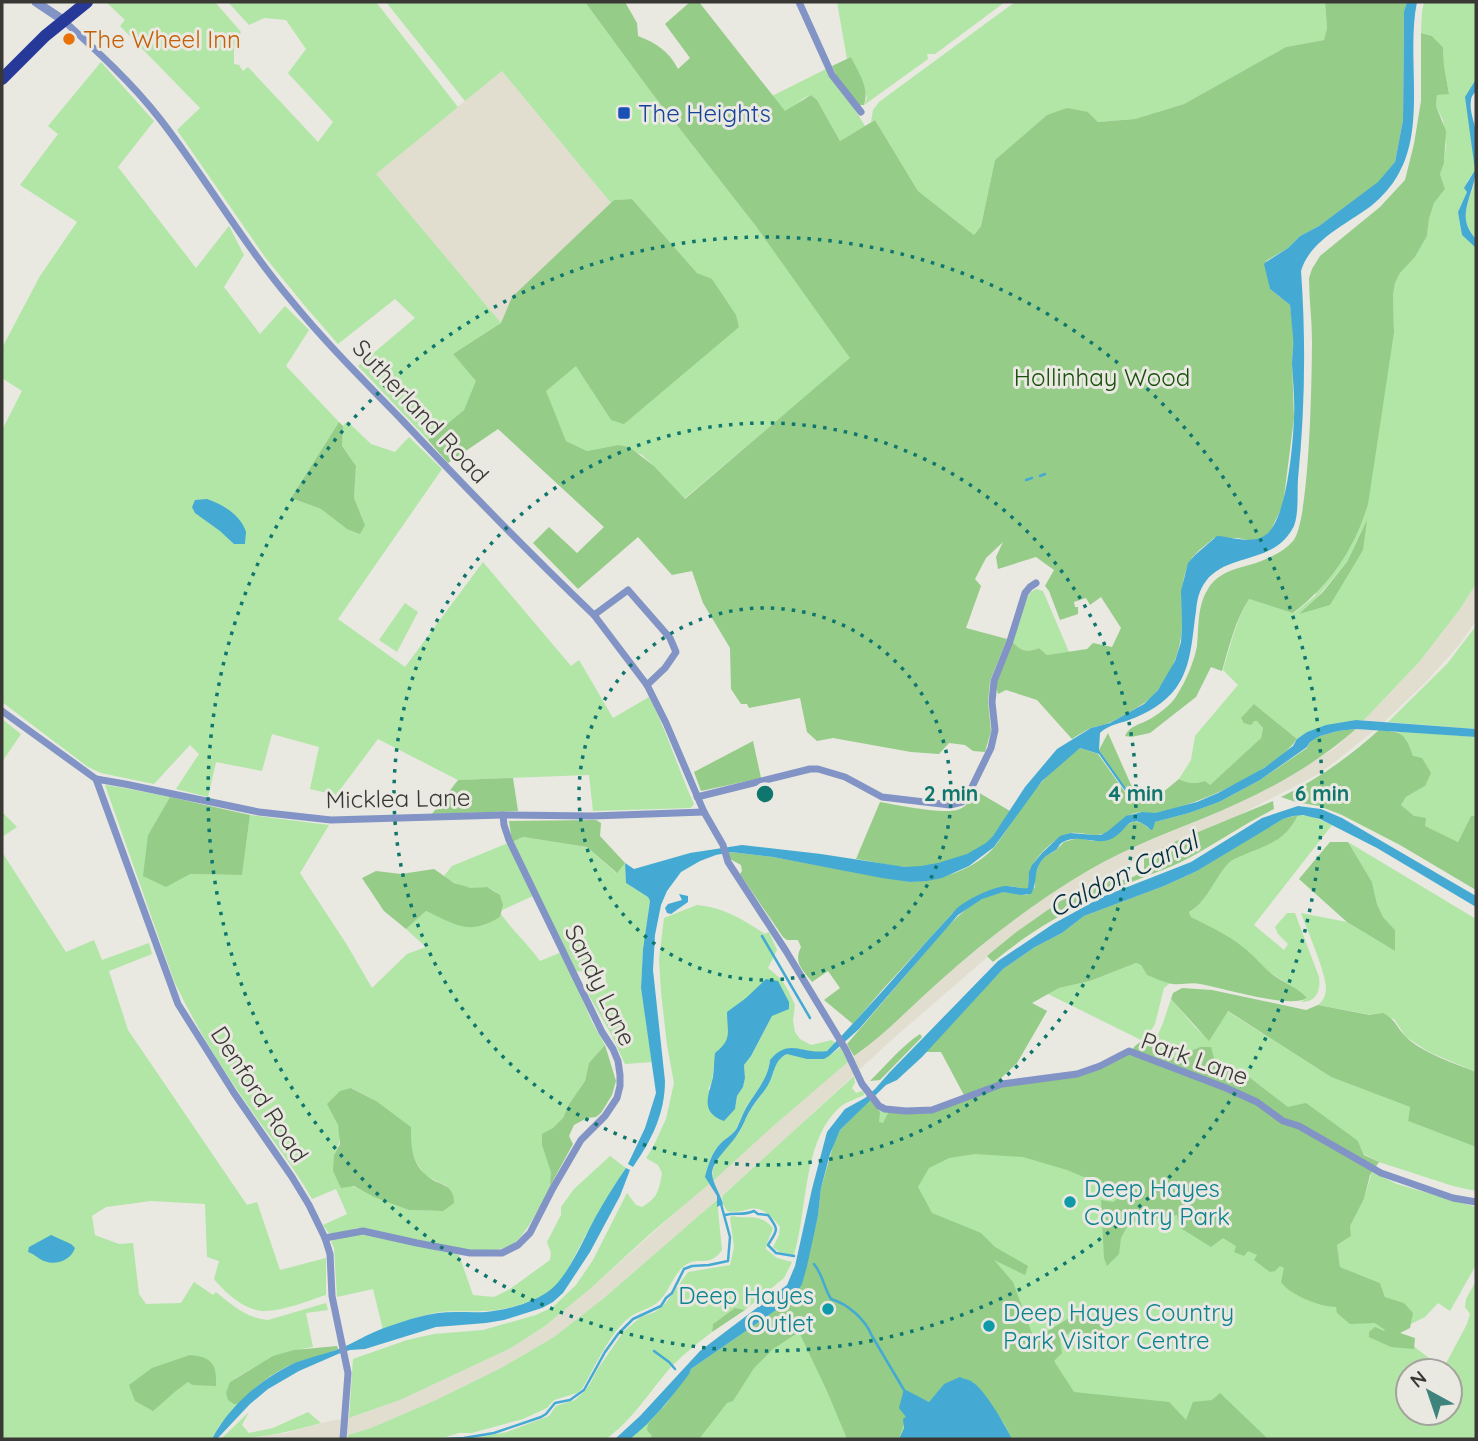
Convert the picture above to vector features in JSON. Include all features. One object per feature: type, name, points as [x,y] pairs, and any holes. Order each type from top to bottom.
[{"type":"highway","points":[[2,79],[63,20],[87,2]]},
{"type":"street","points":[[36,2],[63,20]]},
{"type":"street","points":[[799,2],[832,75],[861,112]]},
{"type":"street","name":"Sutherland Road","points":[[63,20],[158,116],[236,229],[290,299],[473,496],[594,615],[647,685],[704,812],[723,845],[732,870],[786,951],[846,1050],[865,1089],[874,1101],[885,1109]]},
{"type":"street","points":[[697,797],[818,769],[845,777],[882,797],[950,805],[962,802],[967,798],[992,748],[995,730],[992,702],[994,681],[1025,593],[1037,583]]},
{"type":"street","points":[[594,615],[628,590],[670,638],[676,652],[665,668],[647,685]]},
{"type":"street","points":[[2,711],[96,779]]},
{"type":"street","name":"Micklea Lane","points":[[96,779],[259,812],[331,820],[704,812]]},
{"type":"street","name":"Denford Road","points":[[96,779],[178,1004],[234,1093],[292,1177],[325,1238],[330,1254],[332,1296],[348,1373],[343,1439]]},
{"type":"street","name":"Sandy Lane","points":[[325,1238],[363,1231],[470,1253],[502,1253],[518,1245],[530,1233],[552,1188],[581,1140],[617,1098],[620,1087],[618,1061],[509,840],[503,825],[503,815]]},
{"type":"street","name":"Park Lane","points":[[885,1109],[932,1110],[1002,1084],[1077,1074],[1129,1051],[1247,1097],[1283,1121],[1299,1126],[1381,1173],[1453,1198],[1476,1202]]},
{"type":"shaded area","points":[[502,71],[611,203],[512,297],[501,323],[375,174]]},
{"type":"shaded area","points":[[1476,584],[1476,621],[1459,645],[1427,681],[1384,722],[1364,720],[1420,661]]},
{"type":"shaded area","points":[[1356,729],[1375,730],[1315,776],[1233,818],[1174,842],[1121,868],[1059,902],[1015,933],[887,1044],[686,1227],[554,1337],[501,1368],[371,1428],[336,1439],[248,1439],[353,1417],[400,1400],[511,1348],[545,1326],[591,1288],[827,1078],[1018,916],[1075,878],[1121,852],[1207,817],[1293,774],[1335,748]]},
{"type":"green space","points":[[106,2],[215,2],[241,32],[234,47],[234,64],[239,65],[243,71],[248,67],[318,142],[333,122],[288,73],[306,49],[286,20],[264,18],[249,25],[228,2],[376,2],[458,107],[376,174],[501,323],[453,354],[477,381],[464,410],[428,440],[358,366],[415,318],[395,299],[338,344],[265,257],[177,130],[200,108],[120,26],[125,20]]},
{"type":"green space","points":[[386,2],[585,2],[755,225],[851,358],[684,499],[642,455],[618,445],[587,451],[566,441],[545,391],[576,365],[611,420],[712,280],[697,273],[632,199],[614,200],[611,203],[502,71],[465,101]]},
{"type":"green space","name":"Hollinhay Wood","points":[[585,2],[625,2],[637,23],[638,36],[661,48],[678,69],[690,58],[665,24],[690,2],[699,2],[785,111],[811,95],[817,100],[840,141],[875,120],[918,191],[974,235],[981,226],[995,160],[1047,115],[1067,108],[1088,112],[1098,122],[1135,119],[1184,104],[1286,47],[1324,40],[1327,28],[1325,2],[1407,2],[1404,11],[1403,120],[1395,162],[1379,182],[1266,261],[1270,289],[1290,305],[1294,339],[1294,418],[1283,505],[1271,530],[1265,536],[1252,541],[1214,538],[1190,561],[1183,586],[1181,634],[1177,655],[1168,675],[1148,700],[1115,720],[1091,728],[1072,739],[1037,700],[1006,690],[998,694],[995,683],[1012,642],[1024,650],[1039,648],[1047,655],[1087,649],[1093,643],[1112,647],[1121,628],[1101,597],[1090,605],[1086,598],[1074,602],[1075,607],[1078,607],[1078,614],[1060,620],[1045,586],[1054,570],[1036,557],[998,569],[996,557],[1003,542],[986,558],[975,579],[981,586],[966,628],[1007,639],[990,681],[988,702],[991,731],[985,752],[949,743],[939,754],[911,752],[833,738],[817,741],[807,732],[800,698],[749,708],[747,704],[741,704],[731,689],[730,648],[703,603],[692,571],[672,575],[638,537],[578,589],[533,543],[549,527],[577,553],[604,527],[498,429],[448,463],[428,440],[464,410],[476,381],[453,354],[501,323],[512,297],[614,200],[632,199],[697,273],[712,279],[736,315],[739,327],[624,424],[611,420],[576,366],[546,391],[566,441],[587,451],[618,445],[629,447],[654,466],[685,499],[850,358],[755,225]]},
{"type":"green space","points":[[837,2],[1005,2],[935,54],[927,54],[928,59],[864,105],[867,98],[851,57],[847,59]]},
{"type":"green space","points":[[1015,2],[1325,2],[1327,28],[1324,40],[1286,47],[1184,104],[1135,119],[1098,122],[1088,112],[1047,115],[995,160],[981,226],[974,235],[918,191],[875,120],[871,122],[873,110],[879,102]]},
{"type":"green space","points":[[1424,2],[1476,2],[1476,79],[1466,102],[1475,170],[1467,182],[1467,192],[1458,212],[1462,235],[1476,248],[1476,584],[1420,661],[1364,720],[1307,732],[1297,739],[1254,704],[1254,721],[1263,728],[1261,738],[1210,785],[1205,781],[1185,782],[1179,779],[1191,760],[1195,736],[1238,685],[1223,670],[1237,625],[1249,599],[1294,613],[1315,596],[1384,396],[1394,333],[1395,283],[1427,236],[1434,203],[1445,189],[1440,174],[1446,145],[1443,120],[1436,106],[1437,95],[1449,93],[1443,47],[1432,36],[1421,33]],"holes":[[[1365,523],[1330,605],[1314,601],[1347,562]]]},
{"type":"green space","points":[[1421,33],[1432,36],[1443,47],[1449,94],[1437,95],[1436,106],[1446,131],[1444,163],[1440,174],[1445,189],[1434,203],[1427,236],[1395,283],[1394,333],[1368,504],[1363,520],[1340,565],[1306,602],[1293,613],[1249,599],[1236,625],[1222,671],[1211,667],[1196,697],[1150,733],[1125,736],[1132,727],[1150,719],[1175,699],[1194,658],[1200,609],[1211,584],[1227,572],[1277,554],[1293,541],[1299,528],[1306,478],[1310,414],[1312,341],[1309,278],[1320,256],[1380,207],[1405,180],[1421,101]]},
{"type":"green space","points":[[851,57],[864,86],[864,105],[859,105],[840,83],[832,66]]},
{"type":"green space","points":[[101,62],[154,121],[118,167],[196,268],[229,226],[244,255],[224,287],[260,334],[285,306],[309,330],[286,366],[339,422],[291,498],[321,509],[347,529],[365,525],[354,498],[356,466],[342,446],[343,426],[347,421],[371,444],[395,452],[409,437],[442,469],[338,619],[405,667],[483,562],[571,666],[579,660],[613,718],[649,697],[694,804],[691,808],[593,811],[589,775],[458,780],[378,739],[336,795],[310,789],[319,747],[272,734],[262,771],[216,762],[208,797],[176,789],[199,754],[190,745],[154,784],[101,773],[88,767],[2,702],[2,430],[22,391],[2,378],[2,348],[40,276],[77,222],[20,185],[58,134],[48,126]]},
{"type":"green space","points":[[826,69],[865,126],[840,141],[817,100],[811,95],[785,112],[772,96]]},
{"type":"green space","points":[[1476,179],[1476,239],[1467,224],[1466,210]]},
{"type":"green space","points":[[339,422],[343,426],[342,446],[356,466],[354,498],[365,525],[360,534],[347,529],[321,509],[291,498]]},
{"type":"green space","points":[[1367,520],[1363,550],[1330,605],[1299,614],[1322,593],[1347,562]]},
{"type":"green space","points":[[1036,589],[1043,591],[1069,652],[1047,655],[1039,648],[1024,650],[1012,642],[1023,604]]},
{"type":"green space","points":[[405,603],[418,612],[397,652],[379,640]]},
{"type":"green space","points":[[1476,626],[1476,729],[1388,722],[1447,664]]},
{"type":"green space","points":[[1254,704],[1297,739],[1274,761],[1240,782],[1186,805],[1156,813],[1135,813],[1103,834],[1071,833],[1059,838],[1046,848],[1032,866],[1028,888],[1010,886],[954,911],[853,1024],[824,1000],[840,988],[828,971],[812,982],[799,962],[801,947],[798,940],[787,940],[783,937],[740,874],[741,865],[730,859],[728,853],[773,857],[910,882],[945,876],[968,867],[988,854],[1041,782],[1080,748],[1098,754],[1127,795],[1129,794],[1099,750],[1108,733],[1141,804],[1162,793],[1179,779],[1192,783],[1205,781],[1210,785],[1261,738],[1263,728],[1257,721],[1251,725],[1244,723],[1241,718]]},
{"type":"green space","points":[[2,719],[21,734],[2,762]]},
{"type":"green space","points":[[1356,729],[1303,768],[1264,790],[1121,853],[1057,890],[974,952],[854,1056],[847,1044],[947,927],[965,910],[988,896],[1004,892],[1027,895],[1035,887],[1039,864],[1064,842],[1078,838],[1093,841],[1116,836],[1134,821],[1148,828],[1155,822],[1219,802],[1260,780],[1320,736]]},
{"type":"green space","points":[[1379,730],[1402,735],[1413,756],[1422,758],[1431,773],[1425,786],[1406,797],[1401,805],[1414,816],[1426,818],[1425,826],[1458,842],[1471,816],[1476,816],[1476,890],[1400,845],[1342,815],[1319,806],[1281,797],[1332,767]]},
{"type":"green space","points":[[1396,731],[1476,737],[1476,816],[1471,816],[1458,842],[1425,826],[1401,805],[1406,797],[1425,786],[1406,739]]},
{"type":"green space","points":[[753,741],[761,778],[701,791],[694,772]]},
{"type":"green space","points":[[513,778],[518,811],[432,814],[458,780]]},
{"type":"green space","points":[[105,785],[170,797],[148,835],[190,874],[242,875],[250,815],[329,825],[300,873],[372,988],[407,954],[426,947],[406,929],[426,911],[452,923],[500,917],[501,914],[540,961],[562,952],[592,1022],[605,1045],[589,1063],[585,1081],[563,1118],[542,1145],[551,1170],[549,1189],[528,1226],[513,1244],[482,1251],[419,1242],[358,1228],[330,1235],[323,1225],[347,1214],[336,1189],[312,1199],[224,1069],[197,1026],[174,981]],"holes":[[[352,1088],[376,1101],[411,1149],[426,1176],[447,1186],[442,1211],[409,1210],[352,1186],[334,1155],[340,1135],[328,1104]]]},
{"type":"green space","points":[[976,791],[1010,811],[988,842],[970,854],[949,862],[915,867],[856,859],[880,802],[950,811],[963,807]]},
{"type":"green space","points":[[170,797],[250,815],[242,875],[190,874],[166,887],[143,876],[148,835]]},
{"type":"green space","points":[[1273,801],[1274,809],[1193,856],[1107,892],[1070,911],[1030,934],[993,962],[987,956],[1059,902],[1102,879],[1127,880],[1144,871],[1144,857]]},
{"type":"green space","points":[[2,812],[17,827],[2,837]]},
{"type":"green space","points":[[1298,815],[1311,816],[1332,825],[1254,925],[1284,950],[1288,944],[1275,927],[1287,913],[1295,913],[1319,977],[1318,991],[1314,998],[1301,1002],[1307,998],[1267,970],[1237,942],[1191,917],[1189,912],[1207,895],[1231,861],[1282,836]]},
{"type":"green space","points":[[1298,815],[1288,831],[1277,840],[1231,861],[1207,895],[1189,912],[1191,917],[1237,942],[1271,973],[1307,998],[1286,1001],[1197,983],[1170,983],[1147,975],[1141,965],[1136,963],[1090,981],[1059,988],[1032,1003],[1047,1011],[1017,1063],[1001,1078],[1000,1083],[964,1095],[941,1052],[926,1052],[1003,969],[1035,947],[1062,933],[1084,916],[1197,871],[1283,819]]},
{"type":"green space","points":[[596,820],[601,823],[600,836],[625,863],[617,873],[587,847],[523,837],[512,842],[509,821]]},
{"type":"green space","points":[[523,837],[587,847],[616,873],[625,863],[626,883],[648,897],[650,901],[641,988],[652,1062],[625,1064],[587,992],[606,982],[605,968],[576,971],[512,842]]},
{"type":"green space","points":[[1330,842],[1348,842],[1372,882],[1383,917],[1395,930],[1395,951],[1347,922],[1299,879]]},
{"type":"green space","points":[[1348,842],[1476,919],[1476,1072],[1429,1052],[1406,1037],[1394,1019],[1318,1005],[1325,995],[1325,983],[1301,913],[1347,922],[1395,951],[1395,930],[1383,917],[1372,882]]},
{"type":"green space","points":[[508,843],[533,896],[502,910],[501,899],[495,891],[486,887],[463,886],[444,876],[452,866]]},
{"type":"green space","points":[[2,852],[66,952],[94,940],[102,960],[149,943],[152,954],[109,971],[128,1030],[247,1205],[257,1202],[280,1270],[326,1258],[326,1295],[281,1309],[259,1310],[237,1301],[214,1279],[219,1261],[207,1257],[205,1204],[151,1201],[106,1207],[92,1216],[95,1235],[119,1244],[133,1243],[139,1294],[146,1304],[181,1303],[194,1282],[213,1295],[216,1292],[246,1314],[260,1319],[268,1320],[326,1303],[328,1310],[306,1313],[313,1347],[270,1360],[230,1382],[234,1404],[239,1404],[219,1426],[212,1439],[2,1439]]},
{"type":"green space","points":[[434,869],[454,883],[471,888],[487,887],[500,895],[503,905],[500,917],[471,927],[455,924],[426,911],[406,929],[384,911],[362,878],[376,871],[401,874]]},
{"type":"green space","points":[[697,905],[707,906],[733,915],[765,934],[769,932],[777,950],[768,968],[782,980],[795,1005],[795,1032],[800,1039],[811,1045],[832,1040],[835,1043],[827,1051],[818,1053],[791,1048],[770,1060],[764,1080],[733,1134],[720,1144],[711,1158],[707,1169],[709,1184],[545,1326],[511,1348],[400,1400],[349,1418],[353,1359],[407,1340],[434,1334],[483,1330],[536,1315],[553,1307],[576,1285],[593,1260],[627,1193],[636,1205],[642,1207],[655,1197],[662,1173],[658,1165],[646,1158],[666,1119],[674,1083],[667,1045],[659,959],[664,918]],"holes":[[[746,998],[772,1016],[744,1065],[745,1078],[735,1109],[708,1089],[712,1082],[714,1064],[729,1034],[727,1013]]]},
{"type":"green space","points":[[1136,963],[1141,965],[1147,975],[1170,983],[1164,988],[1155,1024],[1147,1037],[1141,1040],[1048,994],[1059,988],[1090,981]]},
{"type":"green space","name":"Deep Hayes Country Park","points":[[990,982],[1047,1011],[1017,1063],[1001,1078],[1000,1083],[1285,1268],[1407,1341],[1428,1357],[1394,1357],[1394,1427],[1464,1427],[1464,1357],[1449,1357],[1467,1324],[1470,1314],[1465,1307],[1466,1299],[1476,1281],[1476,1439],[630,1439],[728,1344],[782,1306],[870,1100],[880,1111],[932,1112],[964,1095],[940,1051],[926,1052]]},
{"type":"green space","points":[[1182,988],[1212,990],[1306,1010],[1318,1005],[1370,1015],[1383,1013],[1413,1043],[1440,1058],[1476,1072],[1476,1147],[1408,1121],[1410,1107],[1331,1077],[1228,1011],[1209,1041],[1171,999],[1173,993]]},
{"type":"green space","points":[[1171,999],[1209,1040],[1227,1011],[1331,1077],[1410,1107],[1408,1121],[1476,1147],[1476,1191],[1379,1162],[1364,1154],[1358,1141],[1288,1107],[1244,1073],[1217,1069],[1200,1047],[1175,1058],[1156,1052],[1156,1039]]},
{"type":"green space","points":[[920,1034],[922,1037],[880,1080],[870,1081],[901,1050]]},
{"type":"green space","points":[[1147,1037],[1156,1043],[1156,1052],[1175,1058],[1200,1047],[1211,1047],[1217,1069],[1244,1073],[1288,1107],[1306,1103],[1358,1141],[1364,1155],[1379,1162],[1370,1175],[1364,1199],[1350,1226],[1351,1236],[1337,1245],[1340,1267],[1380,1283],[1385,1297],[1404,1303],[1413,1313],[1410,1328],[1400,1333],[1415,1338],[1414,1349],[1391,1347],[1369,1337],[1369,1332],[1375,1327],[1385,1330],[1375,1323],[1350,1324],[1337,1313],[1336,1307],[1298,1296],[1281,1282],[1284,1268],[1280,1266],[1270,1272],[1254,1260],[1257,1255],[1248,1251],[1244,1256],[1234,1252],[1236,1246],[1223,1238],[1211,1247],[1179,1227],[1177,1215],[1129,1223],[1121,1238],[1119,1254],[1107,1266],[1104,1258],[1101,1200],[1113,1202],[1125,1193],[1109,1192],[1103,1185],[1067,1170],[1023,1157],[975,1154],[949,1158],[929,1168],[918,1187],[932,1213],[981,1233],[995,1247],[1028,1266],[1025,1275],[994,1260],[1013,1282],[1034,1339],[1081,1311],[1105,1327],[1102,1334],[1070,1332],[1060,1341],[1062,1353],[1054,1361],[1074,1392],[1169,1402],[1186,1420],[1193,1402],[1212,1400],[1220,1393],[1268,1439],[1012,1439],[1004,1423],[973,1382],[944,1384],[929,1402],[904,1390],[906,1417],[899,1439],[847,1439],[799,1332],[773,1349],[754,1368],[733,1401],[727,1403],[699,1439],[649,1439],[652,1436],[647,1430],[648,1424],[691,1369],[799,1292],[818,1216],[821,1188],[834,1143],[840,1130],[870,1100],[880,1112],[879,1122],[883,1123],[889,1111],[932,1112],[1002,1087],[1078,1076],[1130,1053]]},
{"type":"green space","points":[[605,1045],[616,1081],[612,1095],[596,1117],[587,1118],[574,1125],[569,1136],[573,1144],[550,1186],[551,1172],[542,1145],[542,1134],[563,1118],[585,1081],[589,1063]]},
{"type":"green space","points":[[841,1047],[849,1061],[713,1181],[713,1169],[760,1097],[773,1073],[775,1062],[787,1054],[829,1056]]},
{"type":"green space","points":[[854,1076],[855,1083],[852,1088],[856,1093],[862,1091],[864,1095],[842,1105],[828,1121],[812,1157],[794,1255],[779,1252],[773,1247],[780,1227],[771,1217],[755,1209],[727,1211],[722,1196]]},
{"type":"green space","points":[[351,1088],[376,1101],[411,1127],[417,1164],[430,1178],[451,1191],[454,1203],[443,1211],[409,1210],[354,1186],[341,1188],[333,1171],[334,1155],[340,1144],[338,1125],[327,1104],[340,1091]]},
{"type":"green space","points":[[610,1156],[626,1168],[561,1280],[536,1299],[492,1310],[434,1313],[383,1330],[373,1289],[337,1297],[334,1248],[331,1241],[354,1234],[367,1234],[459,1255],[473,1295],[494,1297],[510,1289],[550,1260],[551,1253],[547,1242],[561,1215],[561,1207],[574,1189]]},
{"type":"green space","points":[[1372,1172],[1397,1184],[1476,1207],[1476,1265],[1450,1311],[1438,1303],[1425,1317],[1411,1324],[1412,1313],[1404,1303],[1385,1297],[1380,1283],[1340,1267],[1337,1245],[1351,1236],[1350,1226],[1364,1199]]},
{"type":"green space","points":[[717,1200],[722,1250],[708,1261],[684,1266],[659,1301],[623,1323],[577,1393],[554,1400],[547,1408],[523,1419],[472,1433],[459,1433],[439,1439],[348,1439],[348,1435],[436,1400],[501,1368],[554,1337],[604,1298]]},
{"type":"green space","points":[[730,1218],[758,1218],[773,1228],[766,1249],[777,1258],[792,1262],[784,1278],[745,1310],[735,1308],[713,1324],[712,1332],[673,1365],[616,1431],[606,1439],[469,1439],[507,1432],[549,1416],[556,1406],[575,1400],[590,1384],[624,1331],[641,1317],[655,1312],[665,1304],[688,1272],[730,1265],[734,1247]]},
{"type":"green space","points":[[735,1308],[745,1310],[712,1332],[713,1324]]},
{"type":"green space","points":[[337,1346],[338,1349],[292,1364],[275,1373],[239,1404],[228,1400],[226,1393],[230,1382],[273,1356],[294,1350]]},
{"type":"green space","points":[[190,1355],[212,1363],[216,1386],[193,1385],[188,1382],[153,1411],[135,1401],[129,1385],[152,1368]]},
{"type":"green space","points":[[249,1412],[242,1425],[249,1433],[273,1428],[308,1412],[321,1423],[271,1435],[221,1439]]},
{"type":"water","points":[[1407,2],[1417,2],[1413,44],[1414,112],[1407,154],[1399,173],[1383,195],[1312,250],[1301,271],[1304,323],[1303,401],[1296,521],[1286,538],[1276,546],[1223,567],[1206,581],[1198,599],[1188,661],[1176,688],[1148,711],[1110,726],[1100,733],[1099,750],[1130,794],[1128,795],[1099,754],[1080,748],[1042,781],[994,847],[969,866],[942,878],[910,882],[731,852],[700,861],[681,872],[667,891],[661,905],[655,935],[653,970],[665,1081],[663,1105],[646,1147],[633,1167],[628,1164],[645,1128],[656,1093],[641,988],[650,901],[626,883],[625,863],[634,869],[690,853],[742,845],[905,867],[938,863],[967,854],[993,836],[1025,787],[1057,749],[1091,728],[1110,723],[1144,704],[1158,690],[1175,661],[1181,642],[1181,591],[1188,563],[1195,555],[1217,536],[1253,540],[1264,536],[1272,528],[1283,500],[1290,463],[1294,411],[1293,340],[1290,305],[1270,289],[1264,264],[1378,182],[1395,162],[1403,120],[1404,11]]},
{"type":"water","points":[[1476,79],[1471,113],[1476,133],[1476,167],[1467,204],[1466,221],[1476,239],[1476,248],[1462,235],[1458,212],[1467,192],[1464,188],[1475,170],[1465,97]]},
{"type":"water","points":[[207,499],[225,507],[240,520],[246,532],[245,544],[234,544],[195,513],[192,507],[195,500]]},
{"type":"water","points":[[1356,720],[1476,729],[1476,737],[1356,729],[1338,731],[1320,736],[1260,780],[1219,802],[1155,822],[1151,830],[1143,824],[1133,822],[1117,836],[1105,841],[1075,839],[1062,843],[1040,863],[1031,894],[1003,892],[982,899],[958,915],[859,1029],[829,1056],[824,1059],[807,1059],[787,1054],[779,1060],[768,1085],[713,1168],[714,1181],[723,1204],[717,1207],[717,1196],[705,1177],[709,1163],[718,1147],[737,1128],[764,1080],[770,1060],[777,1053],[790,1048],[827,1051],[961,905],[1000,887],[1028,888],[1032,865],[1060,836],[1070,833],[1101,835],[1126,816],[1142,812],[1155,813],[1197,802],[1264,768],[1307,732],[1326,725]]},
{"type":"water","points":[[1298,806],[1321,809],[1342,818],[1476,896],[1476,907],[1377,848],[1320,819],[1303,815],[1283,819],[1197,871],[1084,916],[1062,933],[1035,947],[1003,969],[922,1057],[897,1080],[886,1085],[840,1130],[821,1188],[807,1266],[802,1284],[793,1300],[691,1369],[661,1409],[630,1439],[615,1439],[700,1351],[787,1285],[795,1266],[827,1132],[845,1109],[875,1089],[998,961],[1053,924],[1102,897],[1191,862],[1262,818]]},
{"type":"water","points":[[679,894],[688,896],[688,902],[671,914],[667,913],[665,908],[668,904],[682,900]]},
{"type":"water","points":[[766,979],[778,981],[789,1002],[789,1009],[772,1016],[744,1065],[743,1087],[737,1096],[735,1109],[724,1121],[711,1113],[708,1096],[715,1053],[728,1035],[727,1012]]},
{"type":"water","points":[[626,1168],[630,1170],[620,1196],[590,1252],[563,1293],[553,1302],[504,1320],[436,1327],[365,1349],[338,1354],[299,1371],[268,1389],[217,1439],[212,1439],[228,1415],[248,1394],[297,1362],[335,1350],[409,1320],[438,1313],[501,1310],[546,1293],[568,1269]]},
{"type":"water","points":[[51,1235],[75,1248],[67,1259],[49,1262],[28,1252],[29,1247]]},
{"type":"water","points":[[960,1377],[971,1381],[982,1391],[1012,1439],[899,1439],[904,1428],[903,1419],[906,1417],[899,1408],[904,1389],[929,1402],[944,1384]]},
{"type":"waterway","points":[[1040,476],[1045,474]]},
{"type":"waterway","points":[[1026,480],[1032,478]]},
{"type":"waterway","points":[[762,936],[810,1018]]},
{"type":"waterway","points":[[445,1439],[494,1433],[541,1417],[555,1403],[570,1400],[584,1390],[618,1334],[633,1319],[661,1306],[672,1293],[684,1269],[728,1261],[730,1237],[721,1204]]},
{"type":"waterway","points":[[725,1215],[754,1211],[768,1215],[776,1230],[768,1245],[776,1253],[794,1256]]},
{"type":"waterway","points":[[814,1264],[831,1299],[850,1308],[865,1324],[904,1390]]},
{"type":"waterway","points":[[654,1351],[675,1369]]},
{"type":"place","name":"The Wheel Inn","points":[[69,39]]},
{"type":"place","name":"The Heights","points":[[624,113]]},
{"type":"place","name":"Deep Hayes Country Park","points":[[1070,1202]]},
{"type":"place","name":"Deep Hayes Outlet","points":[[828,1309]]},
{"type":"place","name":"Deep Hayes Country Park Visitor Centre","points":[[989,1326]]},
{"type":"water label","name":"Caldon Canal","points":[[1123,874]]}]
